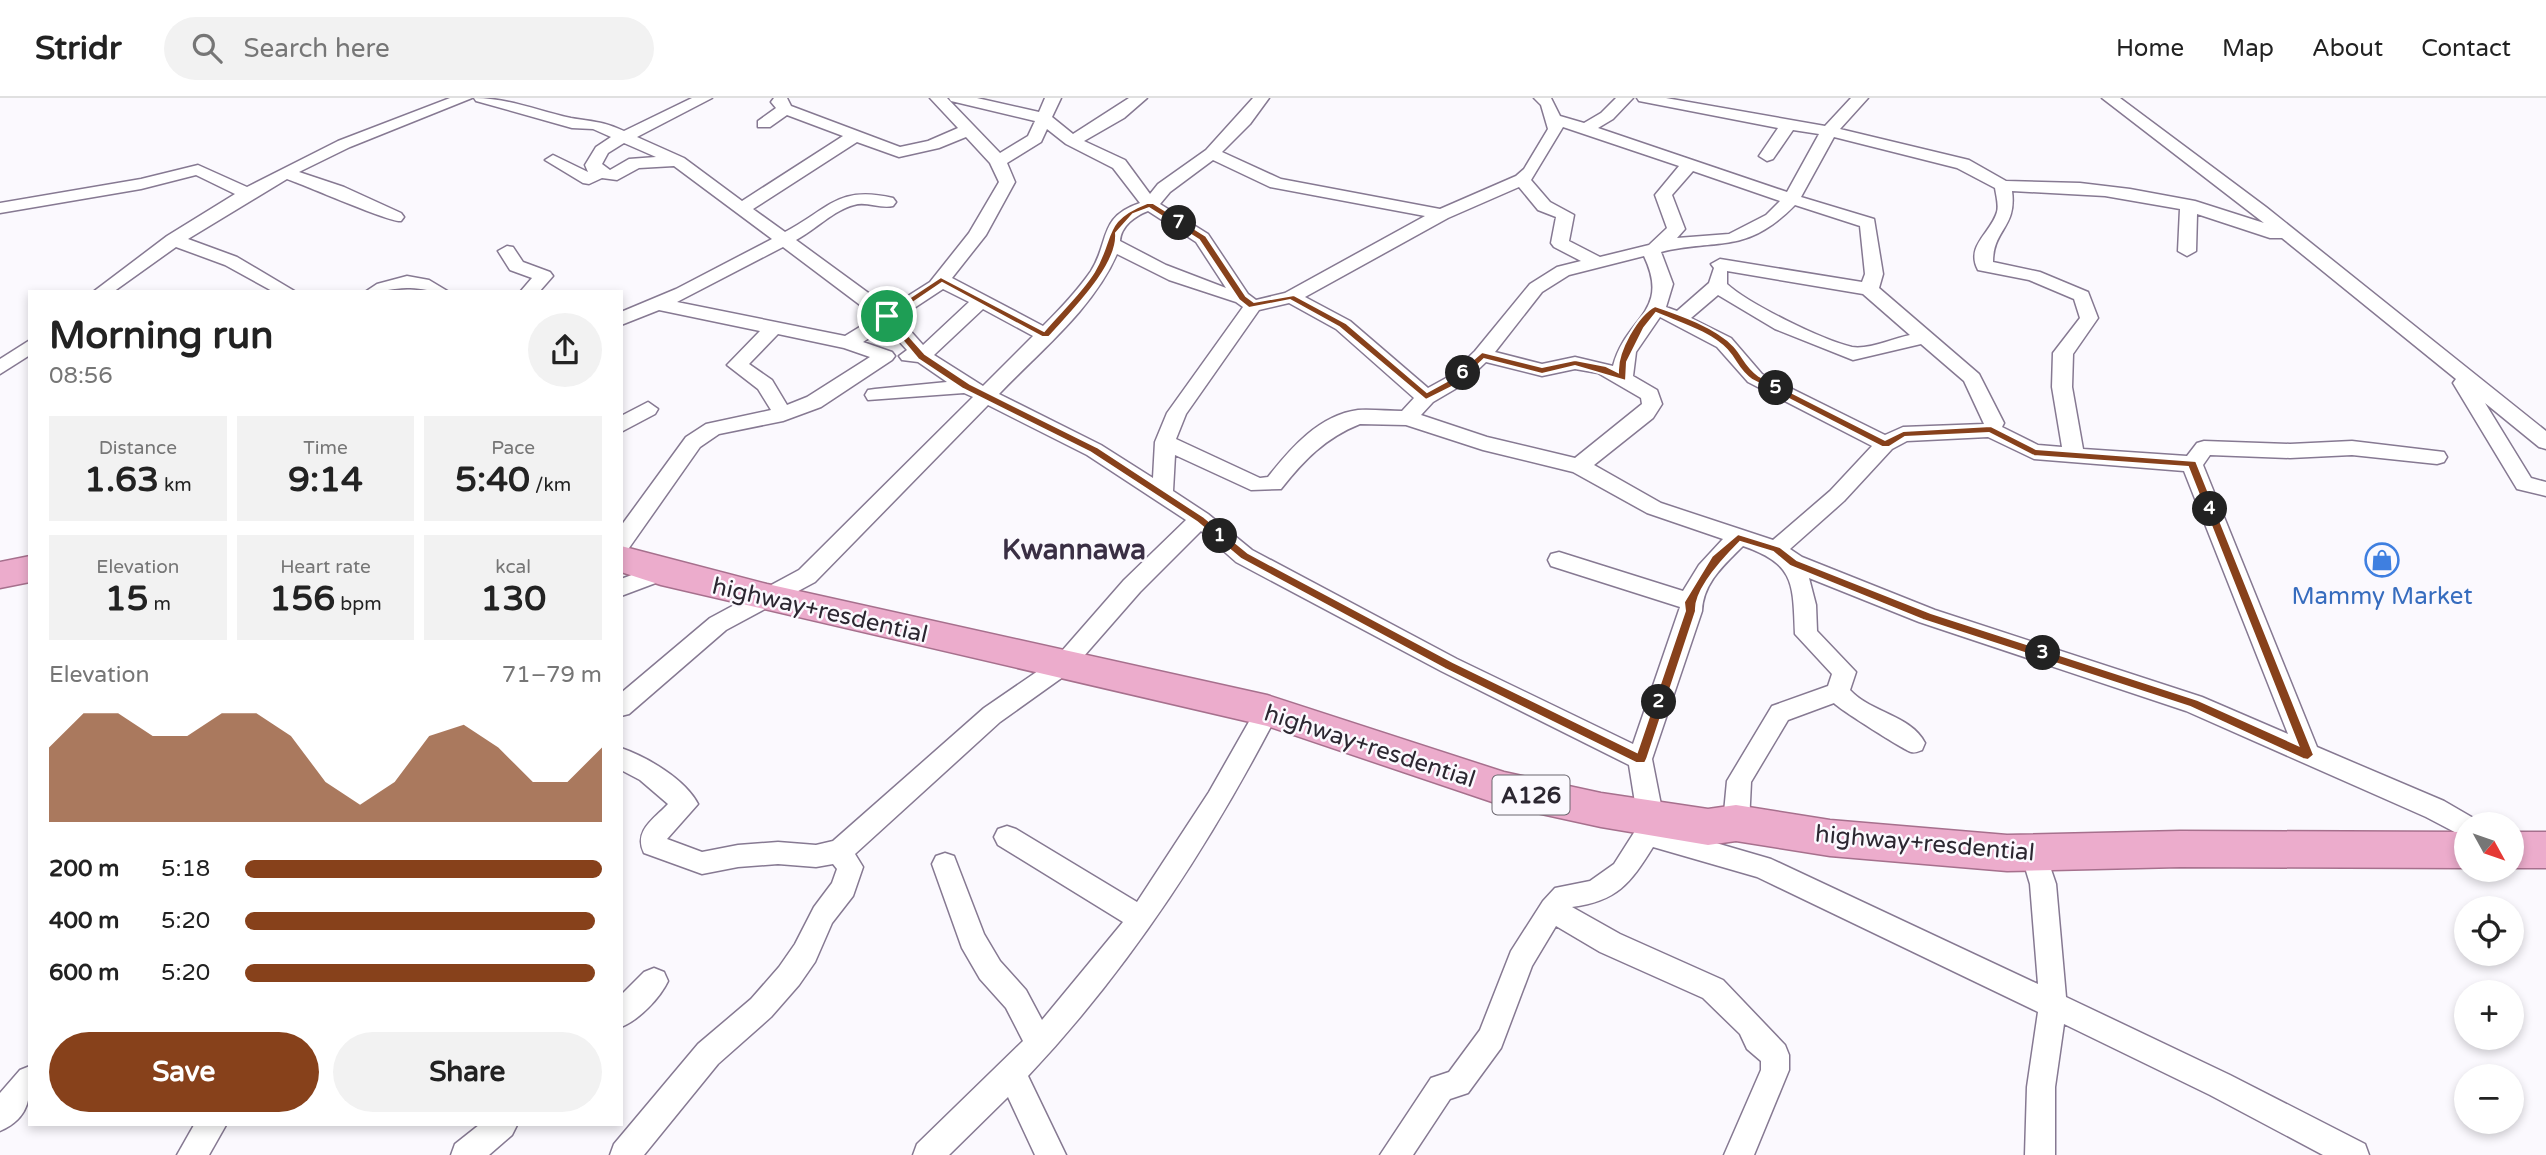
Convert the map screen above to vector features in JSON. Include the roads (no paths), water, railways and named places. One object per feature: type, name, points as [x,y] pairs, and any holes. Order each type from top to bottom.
[{"type":"highway","name":"highway+resdential","points":[[623,560],[660,572],[767,598],[1267,711],[1504,789],[1601,810],[1648,825],[1708,827],[1736,823],[1830,838],[2034,853],[2180,849],[2454,850]]},
{"type":"highway","points":[[0,575],[28,569]]},
{"type":"highway","points":[[2524,850],[2546,850]]},
{"type":"street","points":[[105,290],[173,240],[286,173],[343,144],[464,98]]},
{"type":"street","points":[[482,98],[572,123],[596,124],[678,161],[731,197],[741,209],[887,316],[922,356],[977,391],[1094,450],[1162,497],[1200,519],[1244,556],[1449,665],[1640,759]]},
{"type":"street","points":[[678,161],[635,163],[611,176],[600,172],[593,165],[602,150],[623,137],[704,98]]},
{"type":"street","points":[[848,342],[941,280],[977,235],[1007,182],[998,162],[970,129],[938,98]]},
{"type":"street","points":[[957,98],[1044,118],[1072,141],[1119,164],[1150,205],[1202,238],[1247,302]]},
{"type":"street","points":[[998,162],[1035,139],[1053,98]]},
{"type":"street","points":[[1072,141],[1118,115],[1139,98]]},
{"type":"street","points":[[623,705],[719,624],[807,576],[977,391],[1046,335],[1097,275],[1113,244],[1112,233],[1130,212],[1150,205],[1164,188],[1212,153],[1244,121],[1261,98]]},
{"type":"street","points":[[1113,244],[1146,265],[1247,302],[1291,297],[1442,214],[1522,180],[1556,129],[1556,120],[1542,98]]},
{"type":"street","points":[[1585,128],[1607,116],[1625,98]]},
{"type":"street","points":[[1645,98],[1703,111],[1829,131],[1963,164],[2003,186],[2036,185],[2138,193],[2251,223],[2298,244]]},
{"type":"street","points":[[1678,319],[1717,285],[1720,264],[1716,257],[1733,239],[1772,219],[1791,200],[1829,131],[1860,98]]},
{"type":"street","points":[[2110,98],[2185,152],[2546,442]]},
{"type":"street","points":[[764,124],[779,102],[899,152],[933,145],[970,129]]},
{"type":"street","points":[[1556,120],[1651,149],[1791,200],[1852,215],[1868,223],[1874,274],[1868,289]]},
{"type":"street","points":[[1767,156],[1789,124]]},
{"type":"street","points":[[741,209],[856,135]]},
{"type":"street","points":[[1212,153],[1276,183],[1442,214]]},
{"type":"street","points":[[552,160],[589,179],[600,172]]},
{"type":"street","points":[[1651,252],[1676,229],[1663,195],[1689,165]]},
{"type":"street","points":[[0,208],[141,184],[198,170],[247,194]]},
{"type":"street","points":[[286,173],[338,191],[395,217]]},
{"type":"street","points":[[1522,180],[1544,206],[1565,215],[1560,243],[1595,261]]},
{"type":"street","points":[[2003,186],[2006,211],[1984,247],[1984,266],[2034,276],[2082,296],[2089,318],[2063,354],[2063,387],[2074,456]]},
{"type":"street","points":[[623,318],[660,304],[783,240],[855,198],[887,202]]},
{"type":"street","points":[[2186,251],[2189,205]]},
{"type":"street","points":[[1407,418],[1426,397],[1455,381],[1482,355],[1536,288],[1563,271],[1595,261],[1651,252],[1681,242],[1733,239]]},
{"type":"street","points":[[173,240],[231,261],[283,290]]},
{"type":"street","points":[[507,251],[516,265],[544,276],[531,290]]},
{"type":"street","points":[[1623,379],[1622,362],[1640,327],[1662,299],[1664,287],[1651,252]]},
{"type":"street","points":[[1720,264],[1868,289],[1893,313],[1927,337],[1972,379],[1994,423],[1991,430]]},
{"type":"street","points":[[379,290],[395,283],[413,280],[436,290]]},
{"type":"street","points":[[941,280],[1046,335]]},
{"type":"street","points":[[1717,285],[1732,298],[1782,325],[1853,354],[1927,337]]},
{"type":"street","points":[[1291,297],[1342,325],[1426,397]]},
{"type":"street","points":[[660,304],[772,329],[848,342],[885,356],[922,356],[982,300]]},
{"type":"street","points":[[1162,497],[1165,442],[1177,413],[1247,302]]},
{"type":"street","points":[[1655,309],[1710,334],[1731,348],[1742,368],[1755,378],[1885,444]]},
{"type":"street","points":[[772,329],[737,365],[765,385],[783,414]]},
{"type":"street","points":[[0,368],[28,347]]},
{"type":"street","points":[[1482,355],[1542,370],[1575,363],[1603,368],[1650,395],[1652,404],[1646,413],[1578,466]]},
{"type":"street","points":[[623,535],[629,513],[693,442],[713,429],[783,414],[814,402],[885,356]]},
{"type":"street","points":[[2455,370],[2524,484],[2546,489]]},
{"type":"street","points":[[875,395],[977,391]]},
{"type":"street","points":[[623,424],[648,409]]},
{"type":"street","points":[[1165,442],[1258,485],[1274,484],[1300,450],[1335,426],[1358,417],[1407,418],[1483,443],[1578,466],[1654,508],[1785,556],[1927,617],[2194,704],[2435,809],[2454,820]]},
{"type":"street","points":[[1785,556],[1885,444],[1903,434],[1991,430],[2034,452],[2192,464]]},
{"type":"street","points":[[2192,464],[2204,448],[2290,451],[2352,448],[2437,457]]},
{"type":"street","points":[[2192,464],[2308,755]]},
{"type":"street","points":[[623,759],[649,774],[685,804],[653,836],[653,845],[702,863],[738,856],[778,853],[816,856],[839,851],[861,835],[933,765],[982,723],[1062,666],[1114,605],[1200,519]]},
{"type":"street","points":[[1395,1155],[1441,1088],[1458,1083],[1491,1038],[1521,960],[1552,909],[1563,896],[1596,892],[1623,872],[1648,825],[1640,759],[1691,611],[1690,602],[1716,559],[1738,538]]},
{"type":"street","points":[[1785,556],[1805,605],[1806,634],[1844,671],[1838,692]]},
{"type":"street","points":[[1559,560],[1690,602]]},
{"type":"street","points":[[623,587],[660,572]]},
{"type":"street","points":[[1838,692],[1849,707],[1901,731],[1913,743]]},
{"type":"street","points":[[1736,823],[1740,781],[1780,713],[1838,692]]},
{"type":"street","points":[[928,1155],[1039,1044],[1140,918],[1208,816],[1267,711]]},
{"type":"street","points":[[1648,825],[1762,867],[2220,1085],[2354,1155]]},
{"type":"street","points":[[1007,837],[1140,918]]},
{"type":"street","points":[[625,1155],[708,1054],[761,1008],[789,976],[805,953],[823,915],[844,888],[850,867],[839,851]]},
{"type":"street","points":[[2034,853],[2043,884],[2053,1004],[2041,1087],[2040,1155]]},
{"type":"street","points":[[945,864],[972,939],[989,970],[1016,999],[1039,1044]]},
{"type":"street","points":[[1552,909],[1610,943],[1713,989],[1751,1025],[1758,1039],[1775,1055],[1776,1070],[1739,1155]]},
{"type":"street","points":[[623,1012],[654,981]]},
{"type":"street","points":[[1011,1073],[1051,1155]]},
{"type":"street","points":[[0,1088],[28,1079]]},
{"type":"street","points":[[0,1116],[28,1081]]},
{"type":"street","points":[[192,1155],[210,1126]]},
{"type":"street","points":[[466,1155],[501,1126]]},
{"type":"place","name":"Mammy Market","points":[[2382,560]]},
{"type":"district","name":"Kwannawa","points":[[1074,549]]}]
